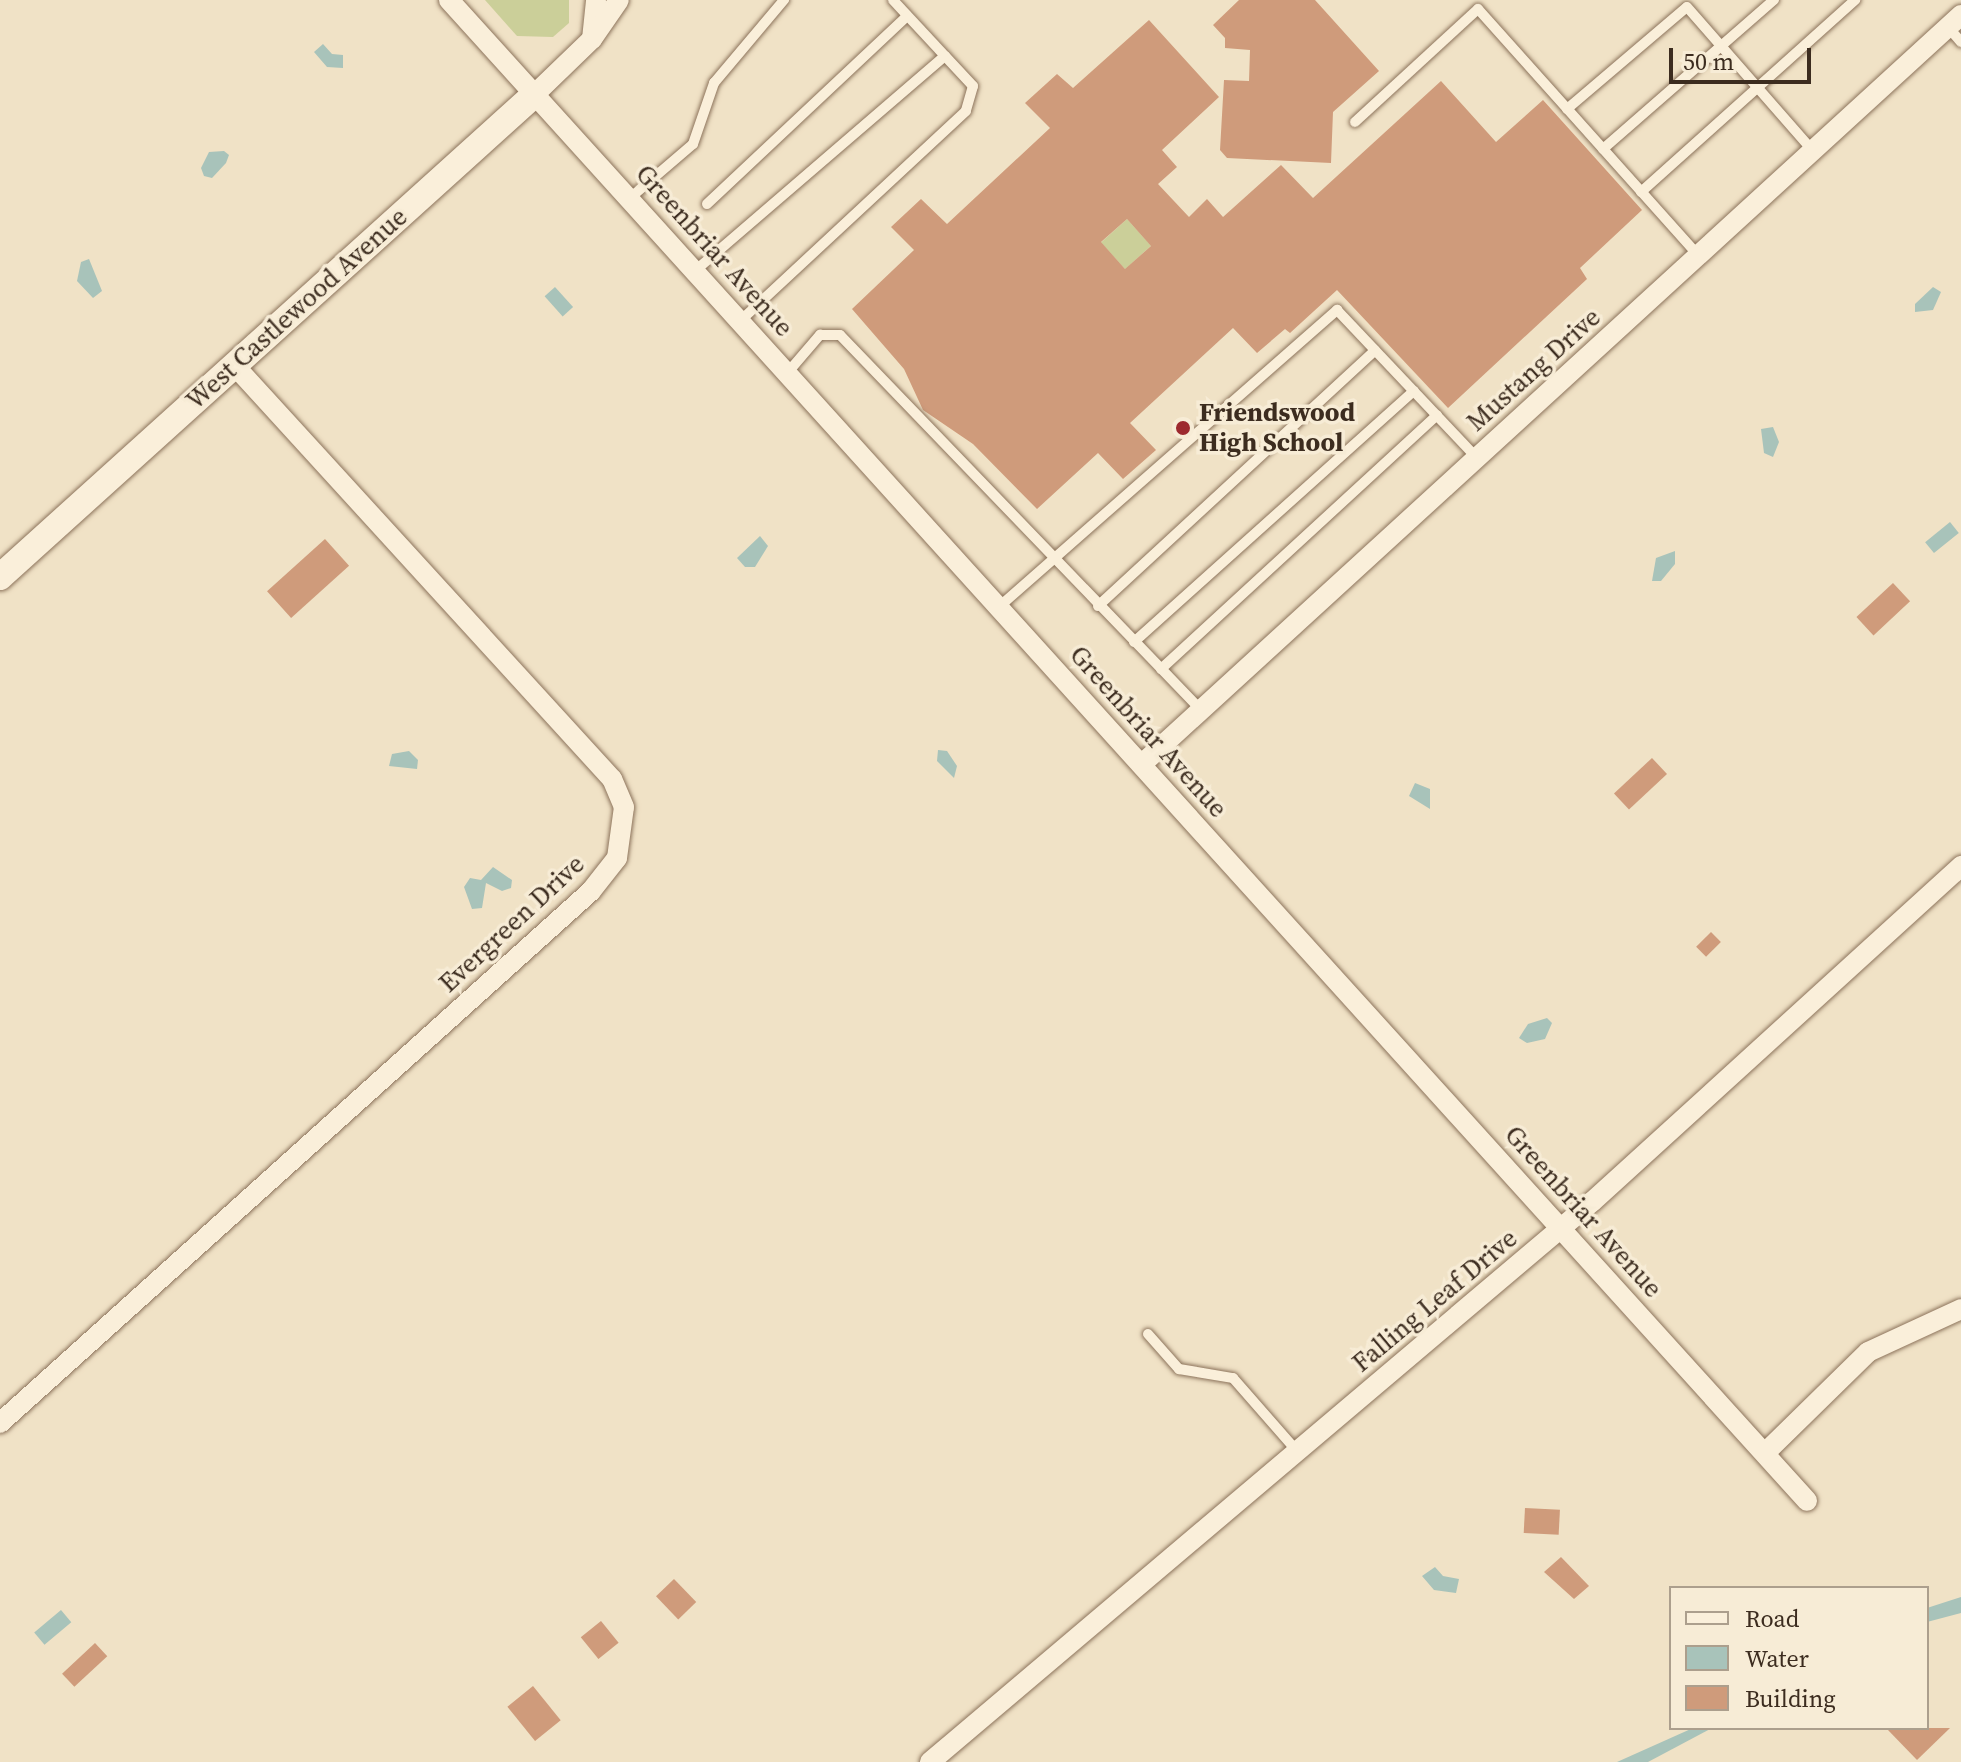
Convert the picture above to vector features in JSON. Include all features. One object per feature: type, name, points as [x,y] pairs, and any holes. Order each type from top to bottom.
[{"type":"street","name":"Greenbriar Avenue","points":[[449,0],[742,319],[1807,1501]]},
{"type":"street","points":[[592,39],[596,0]]},
{"type":"street","name":"West Castlewood Avenue","points":[[0,577],[535,94],[592,39],[619,0]]},
{"type":"street","name":"Mustang Drive","points":[[1142,764],[1813,151],[1957,28]]},
{"type":"street","name":"Evergreen Drive","points":[[0,1423],[591,891],[617,858],[624,807],[612,779],[235,366]]},
{"type":"street","name":"Falling Leaf Drive","points":[[930,1762],[1562,1227],[1961,866]]},
{"type":"street","points":[[1765,1453],[1868,1352],[1961,1309]]},
{"type":"lane","points":[[630,198],[693,144],[714,83],[784,0]]},
{"type":"lane","points":[[742,319],[966,111],[973,86],[893,0]]},
{"type":"lane","points":[[1603,149],[1774,0]]},
{"type":"lane","points":[[1641,192],[1855,0]]},
{"type":"lane","points":[[1567,109],[1687,7],[1750,73],[1756,90],[1813,151]]},
{"type":"lane","points":[[1355,122],[1478,9],[1698,255]]},
{"type":"lane","points":[[707,204],[907,16]]},
{"type":"lane","points":[[696,270],[945,56]]},
{"type":"lane","points":[[1000,606],[1337,310],[1477,458]]},
{"type":"lane","points":[[789,371],[820,335],[840,335],[1052,560],[1201,710]]},
{"type":"lane","points":[[1098,606],[1375,350]]},
{"type":"lane","points":[[1134,642],[1414,391]]},
{"type":"lane","points":[[1161,669],[1437,415]]},
{"type":"lane","points":[[1148,1334],[1179,1369],[1233,1378],[1297,1451]]},
{"type":"green space","points":[[485,0],[569,0],[569,23],[553,37],[517,36]]},
{"type":"green space","points":[[1127,219],[1151,246],[1125,269],[1101,242]]},
{"type":"water","points":[[323,44],[332,54],[343,55],[343,68],[327,67],[314,52]]},
{"type":"water","points":[[224,151],[229,155],[226,163],[212,178],[204,176],[201,168],[209,152]]},
{"type":"water","points":[[89,259],[102,291],[93,298],[77,281],[81,262]]},
{"type":"water","points":[[555,287],[573,307],[563,316],[545,296]]},
{"type":"water","points":[[1933,287],[1941,292],[1933,310],[1915,312],[1915,304]]},
{"type":"water","points":[[1773,427],[1779,442],[1773,457],[1764,453],[1761,429]]},
{"type":"water","points":[[1950,522],[1959,533],[1934,553],[1925,542]]},
{"type":"water","points":[[760,536],[768,546],[755,567],[745,567],[737,558]]},
{"type":"water","points":[[1675,551],[1675,564],[1661,581],[1652,581],[1656,558]]},
{"type":"water","points":[[938,750],[947,751],[957,766],[954,778],[937,761]]},
{"type":"water","points":[[409,751],[418,760],[417,769],[389,766],[392,754]]},
{"type":"water","points":[[1415,783],[1430,789],[1430,809],[1409,796]]},
{"type":"water","points":[[493,867],[512,880],[511,888],[502,891],[486,883],[482,908],[472,909],[464,887],[470,878],[481,880]]},
{"type":"water","points":[[1547,1018],[1552,1023],[1545,1039],[1527,1043],[1519,1038],[1528,1024]]},
{"type":"water","points":[[1435,1567],[1443,1576],[1459,1579],[1456,1593],[1434,1590],[1422,1576]]},
{"type":"water","points":[[1961,1597],[1961,1613],[1929,1621],[1929,1607]]},
{"type":"water","points":[[61,1610],[71,1622],[44,1645],[34,1632]]},
{"type":"water","points":[[1689,1730],[1708,1730],[1648,1762],[1617,1762]]},
{"type":"building","points":[[1239,0],[1315,0],[1379,71],[1333,112],[1331,163],[1227,158],[1220,150],[1224,80],[1249,81],[1250,50],[1225,48],[1225,38],[1213,25]]},
{"type":"building","points":[[1149,20],[1219,97],[1162,150],[1177,167],[1158,184],[1189,217],[1207,199],[1223,217],[1281,165],[1313,198],[1441,81],[1496,142],[1543,100],[1642,210],[1580,268],[1587,279],[1448,408],[1337,290],[1290,333],[1285,329],[1257,353],[1233,328],[1130,423],[1156,450],[1123,479],[1098,453],[1037,509],[973,444],[923,410],[904,369],[852,309],[914,250],[891,227],[921,199],[947,224],[1050,128],[1025,103],[1057,74],[1073,88]],"holes":[[[1127,219],[1151,246],[1125,269],[1101,242]]]},
{"type":"building","points":[[325,539],[349,566],[291,618],[267,591]]},
{"type":"building","points":[[1893,583],[1910,601],[1873,635],[1856,617]]},
{"type":"building","points":[[1652,758],[1667,774],[1629,810],[1614,793]]},
{"type":"building","points":[[1711,932],[1721,942],[1706,957],[1696,947]]},
{"type":"building","points":[[1525,1508],[1560,1510],[1559,1535],[1524,1533]]},
{"type":"building","points":[[1561,1557],[1589,1586],[1574,1599],[1544,1572]]},
{"type":"building","points":[[674,1579],[696,1602],[678,1619],[656,1596]]},
{"type":"building","points":[[601,1621],[619,1643],[598,1659],[581,1637]]},
{"type":"building","points":[[95,1643],[107,1656],[74,1687],[62,1674]]},
{"type":"building","points":[[533,1686],[561,1720],[535,1741],[507,1707]]},
{"type":"building","points":[[1950,1728],[1917,1760],[1888,1730]]},
{"type":"place","name":"Friendswood High School","points":[[1183,428]]}]
